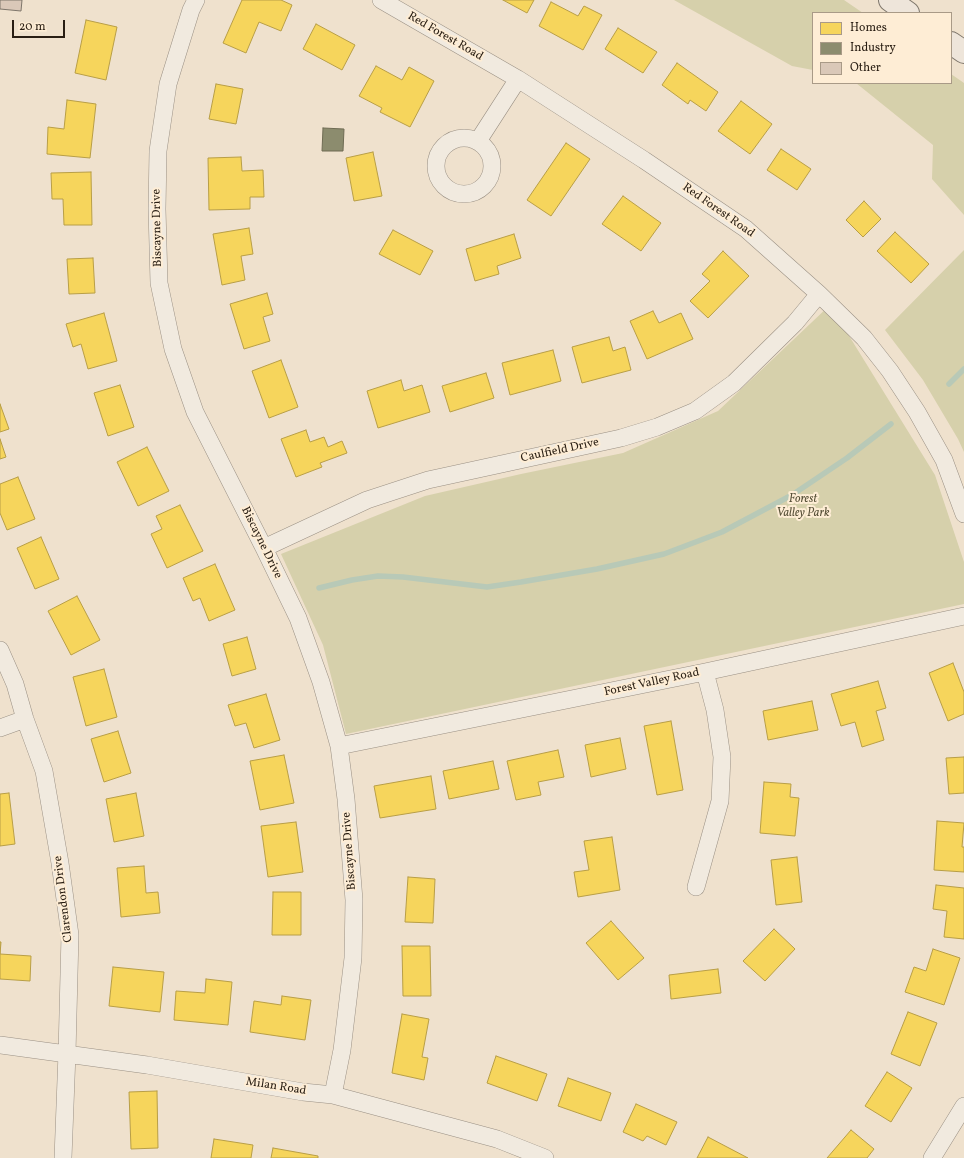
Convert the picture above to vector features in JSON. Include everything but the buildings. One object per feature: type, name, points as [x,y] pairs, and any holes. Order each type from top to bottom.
[{"type":"highway","points":[[890,0],[907,12]]},
{"type":"highway","points":[[952,44],[964,52]]},
{"type":"street","name":"Biscayne Drive","points":[[196,0],[191,10],[168,84],[158,151],[157,209],[159,283],[173,349],[195,412],[298,618],[320,682],[339,746],[346,799],[354,900],[353,950],[342,1050],[333,1095]]},
{"type":"street","name":"Red Forest Road","points":[[381,0],[518,79],[644,160],[746,229],[819,294],[864,338],[890,371],[913,406],[944,460],[964,514]]},
{"type":"street","points":[[478,141],[518,79]]},
{"type":"street","name":"Caulfield Drive","points":[[264,548],[367,500],[428,480],[621,438],[657,427],[695,411],[734,383],[795,323],[819,294]]},
{"type":"street","name":"Forest Valley Road","points":[[339,746],[705,672],[964,616]]},
{"type":"street","name":"Clarendon Drive","points":[[0,650],[15,684],[25,719],[44,771],[60,863],[70,935],[63,1158]]},
{"type":"street","points":[[696,887],[720,801],[722,757],[715,710],[705,672]]},
{"type":"street","points":[[0,728],[25,719]]},
{"type":"street","name":"Milan Road","points":[[0,1045],[147,1065],[303,1092],[333,1095],[497,1139],[545,1158]]},
{"type":"street","points":[[932,1158],[964,1106]]},
{"type":"green space","points":[[674,0],[844,0],[862,12],[812,12],[812,70],[792,66]]},
{"type":"green space","points":[[952,75],[964,83],[964,215],[932,179],[933,145],[857,84],[952,84]]},
{"type":"green space","points":[[964,250],[964,452],[958,439],[923,380],[885,330]]},
{"type":"green space","name":"Forest Valley Park","points":[[830,305],[935,475],[964,562],[964,604],[346,734],[323,645],[281,554],[425,496],[623,453],[718,411]]},
{"type":"waterway","points":[[949,384],[964,369]]},
{"type":"waterway","points":[[319,588],[352,580],[378,576],[403,577],[487,587],[597,569],[664,554],[722,532],[792,495],[847,458],[891,424]]}]
